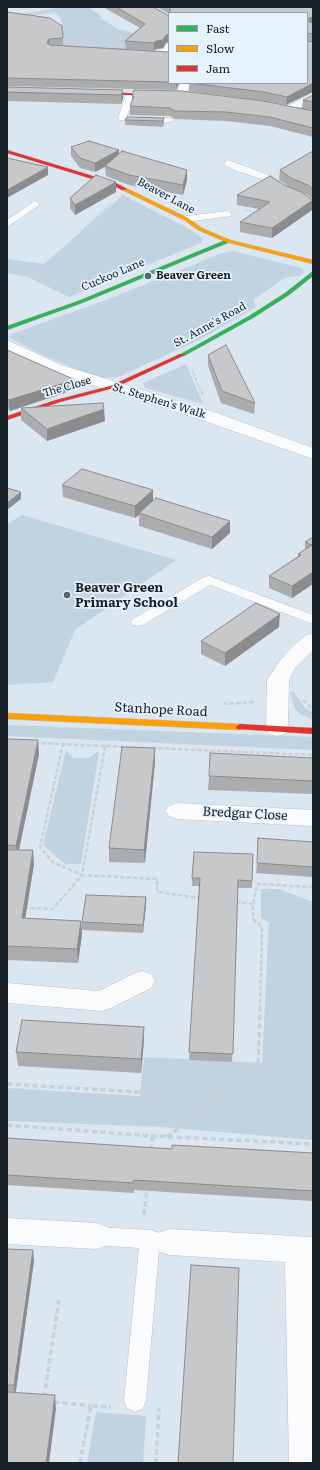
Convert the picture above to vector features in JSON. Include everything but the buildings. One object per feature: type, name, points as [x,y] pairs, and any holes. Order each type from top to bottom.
[{"type":"street","points":[[87,93],[187,96],[185,84]]},
{"type":"street","points":[[286,109],[310,99],[313,96]]},
{"type":"street","points":[[286,109],[306,113]]},
{"type":"street","name":"Beaver Lane","points":[[7,151],[126,189],[186,220],[200,229],[228,241],[313,262]]},
{"type":"street","name":"Cuckoo Lane","points":[[7,328],[86,299],[228,241]]},
{"type":"street","name":"St. Anne's Road","points":[[112,387],[176,358],[251,317],[313,274]]},
{"type":"street","name":"St. Stephen's Walk","points":[[7,345],[55,368],[208,416],[313,454]]},
{"type":"street","name":"The Close","points":[[7,418],[58,401],[112,387]]},
{"type":"street","points":[[277,729],[278,680],[286,666],[297,653],[313,639]]},
{"type":"street","name":"Stanhope Road","points":[[7,716],[313,731]]},
{"type":"street","name":"Bredgar Close","points":[[177,811],[313,818]]},
{"type":"street","points":[[7,994],[102,1001],[142,981]]},
{"type":"street","points":[[7,1231],[96,1236]]},
{"type":"street","points":[[153,1240],[307,1250],[306,1463]]},
{"type":"lane","points":[[160,56],[160,52],[166,51],[168,45]]},
{"type":"lane","points":[[130,94],[122,118],[170,120]]},
{"type":"lane","points":[[228,163],[240,169],[268,178],[287,191],[304,198],[313,206]]},
{"type":"lane","points":[[7,224],[35,204]]},
{"type":"lane","points":[[186,220],[228,214]]},
{"type":"lane","points":[[138,622],[209,580],[313,620]]},
{"type":"lane","points":[[96,1236],[153,1240],[135,1406]]},
{"type":"path","points":[[58,7],[64,11]]},
{"type":"path","points":[[28,16],[64,11],[80,7]]},
{"type":"path","points":[[53,38],[136,34]]},
{"type":"path","points":[[35,276],[126,189]]},
{"type":"path","points":[[7,266],[35,276],[86,299]]},
{"type":"path","points":[[98,325],[118,334]]},
{"type":"path","points":[[88,336],[126,348]]},
{"type":"path","points":[[176,358],[189,362],[207,406],[206,407],[216,410],[208,416]]},
{"type":"path","points":[[28,743],[313,755]]},
{"type":"path","points":[[63,744],[40,847],[53,862],[82,876],[157,879],[157,892],[209,899]]},
{"type":"path","points":[[22,908],[53,909],[82,876],[105,746]]},
{"type":"path","points":[[167,1137],[220,1098],[258,1067],[262,927],[254,919],[253,904],[257,884],[313,887]]},
{"type":"path","points":[[231,901],[253,904]]},
{"type":"path","points":[[7,1084],[220,1098]]},
{"type":"path","points":[[7,1125],[167,1137],[313,1144]]},
{"type":"path","points":[[151,1152],[153,1136]]},
{"type":"path","points":[[147,1184],[153,1240]]},
{"type":"path","points":[[43,1401],[59,1300]]},
{"type":"path","points":[[50,1402],[91,1406],[135,1406],[159,1411],[156,1463]]},
{"type":"path","points":[[80,1463],[91,1406]]},
{"type":"shaded area","points":[[57,7],[88,7],[102,17],[100,18],[118,29],[133,33],[148,31],[142,54],[88,50],[87,47],[45,46],[52,25],[62,24],[61,19],[56,13],[53,12],[31,15],[17,23],[7,17]]},
{"type":"shaded area","points":[[123,195],[191,230],[203,239],[201,243],[69,297],[28,277],[7,273],[7,259],[44,264]]},
{"type":"shaded area","points":[[234,251],[302,268],[304,272],[300,276],[284,278],[253,300],[256,307],[199,340],[118,377],[103,378],[90,375],[40,354],[10,338],[9,336],[106,300],[222,253]]},
{"type":"shaded area","points":[[186,364],[203,404],[145,388],[143,383]]},
{"type":"shaded area","name":"Beaver Green Primary School","points":[[22,515],[176,560],[75,630],[53,682],[7,685],[7,524]]},
{"type":"shaded area","points":[[293,691],[305,708],[313,712],[313,720],[302,715],[295,709],[290,692]]},
{"type":"shaded area","points":[[7,725],[313,737],[313,750],[7,736]]},
{"type":"shaded area","points":[[66,750],[73,758],[88,758],[99,751],[81,864],[65,864],[43,845]]},
{"type":"shaded area","points":[[261,889],[279,889],[313,902],[313,1140],[162,1127],[7,1121],[7,1088],[140,1096],[144,1057],[262,1063],[269,923],[261,918]]},
{"type":"shaded area","points":[[96,1412],[146,1416],[143,1463],[87,1463]]},
{"type":"traffic: fast","points":[[7,328],[80,302],[228,241]]},
{"type":"traffic: fast","points":[[182,355],[251,317],[287,294],[313,273]]},
{"type":"traffic: slow","points":[[124,189],[186,219],[200,229],[228,241],[313,262]]},
{"type":"traffic: slow","points":[[7,716],[240,727]]},
{"type":"traffic: jam","points":[[94,93],[162,95]]},
{"type":"traffic: jam","points":[[7,151],[114,184],[124,189]]},
{"type":"traffic: jam","points":[[7,418],[58,401],[112,387],[182,355]]},
{"type":"traffic: jam","points":[[240,727],[313,731]]},
{"type":"place","name":"Beaver Green","points":[[148,276]]},
{"type":"place","name":"Beaver Green Primary School","points":[[67,595]]}]
